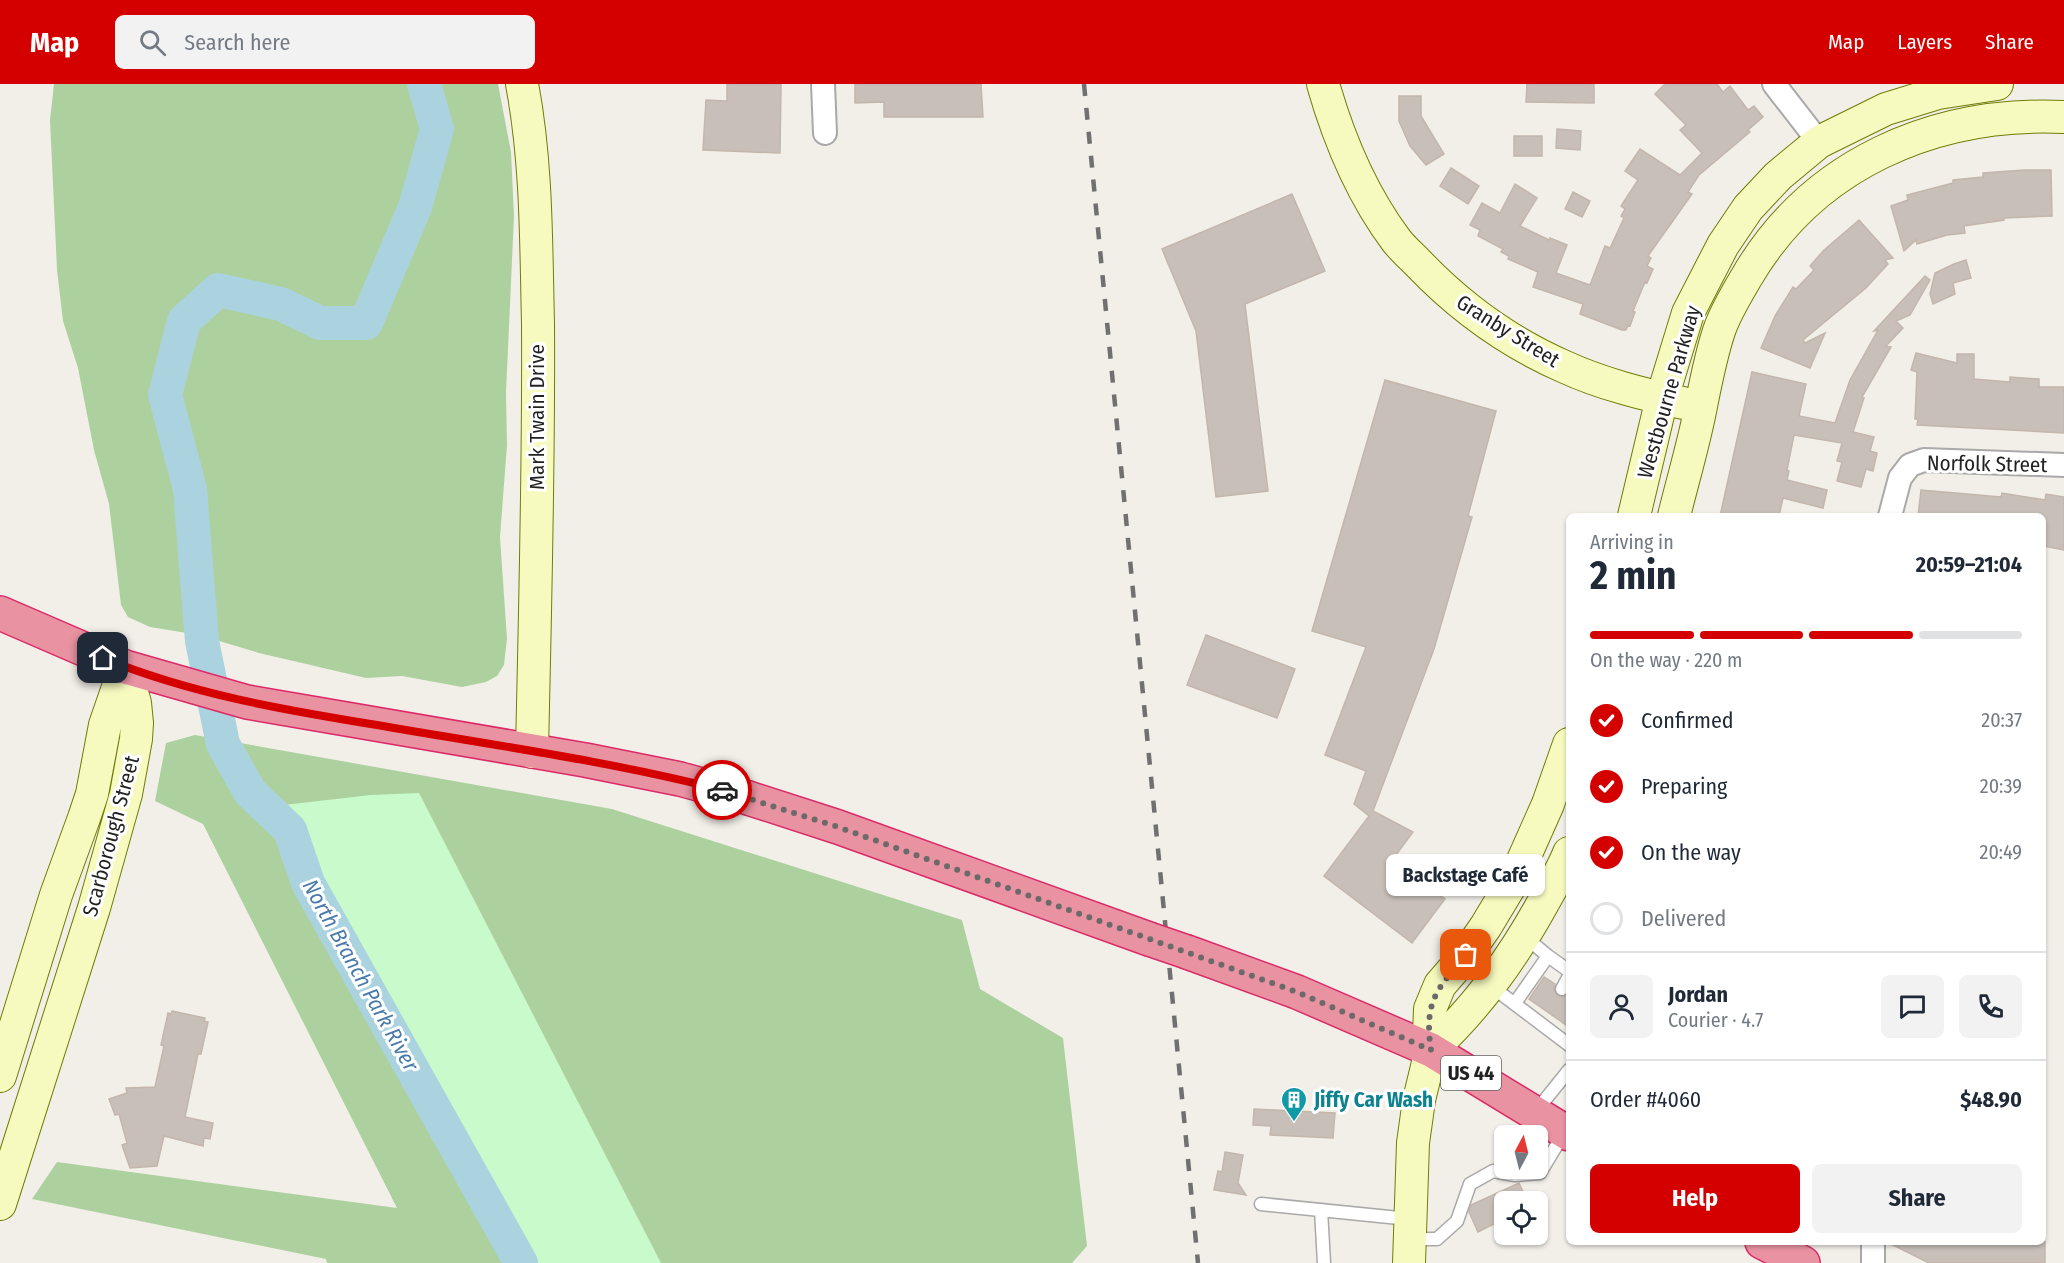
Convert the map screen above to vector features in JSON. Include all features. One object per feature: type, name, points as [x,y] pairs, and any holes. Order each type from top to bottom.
[{"type":"highway","name":"US 44","points":[[0,613],[125,667],[247,702],[668,777],[742,796],[838,827],[1297,992],[1431,1050],[1534,1112],[1566,1128]]},
{"type":"highway","points":[[1768,1245],[1803,1263]]},
{"type":"main road","name":"Mark Twain Drive","points":[[522,84],[531,130],[536,237],[538,386],[532,752]]},
{"type":"main road","name":"Granby Street","points":[[1323,84],[1340,139],[1370,200],[1396,240],[1464,307],[1533,351],[1565,368],[1609,383],[1701,407]]},
{"type":"main road","name":"Westbourne Parkway","points":[[1635,513],[1662,398],[1688,313],[1723,245],[1748,208],[1770,184],[1819,142],[1886,109],[1938,93],[1997,84]]},
{"type":"main road","points":[[1938,93],[1949,127]]},
{"type":"main road","name":"Westbourne Parkway","points":[[1675,513],[1720,329],[1758,256],[1787,220],[1821,189],[1864,160],[1903,142],[1949,127],[1994,119],[2064,117]]},
{"type":"main road","name":"Scarborough Street","points":[[0,1076],[56,895],[92,794],[105,725],[125,667]]},
{"type":"main road","name":"Scarborough Street","points":[[0,1204],[101,885],[126,794],[137,723],[135,704],[125,667]]},
{"type":"main road","points":[[1410,1241],[1413,1143],[1431,1050],[1429,1018],[1435,994],[1486,926],[1516,876],[1548,804],[1566,753]]},
{"type":"main road","points":[[1431,1050],[1464,1019],[1491,985],[1524,935],[1566,858]]},
{"type":"street","points":[[823,84],[825,133]]},
{"type":"street","points":[[1774,84],[1819,142]]},
{"type":"street","name":"Norfolk Street","points":[[1891,513],[1900,477],[1910,465],[1924,460],[2064,465]]},
{"type":"street","points":[[1873,1245],[1873,1263]]},
{"type":"lane","points":[[1524,935],[1566,969]]},
{"type":"lane","points":[[1515,1003],[1548,956]]},
{"type":"lane","points":[[1562,989],[1566,982]]},
{"type":"lane","points":[[1491,985],[1566,1042]]},
{"type":"lane","points":[[1538,1022],[1547,1011]]},
{"type":"lane","points":[[1534,1112],[1566,1074]]},
{"type":"lane","points":[[1261,1204],[1321,1210],[1410,1241],[1437,1239],[1457,1221],[1470,1184],[1493,1171],[1515,1175],[1539,1173],[1566,1132]]},
{"type":"lane","points":[[1321,1210],[1324,1263]]},
{"type":"green space","points":[[54,84],[498,84],[511,152],[514,216],[506,393],[507,445],[500,537],[507,639],[504,665],[497,676],[486,682],[462,687],[402,676],[366,678],[259,653],[199,635],[150,627],[128,617],[121,605],[109,504],[94,450],[78,368],[63,321],[57,270],[50,120]]},
{"type":"green space","points":[[195,735],[612,809],[962,920],[980,989],[1063,1038],[1087,1246],[1072,1263],[327,1263],[326,1259],[32,1199],[57,1162],[397,1208],[203,824],[155,801],[166,743]]},
{"type":"green space","points":[[419,793],[661,1263],[513,1263],[406,1073],[275,806],[371,795]]},
{"type":"building","points":[[727,84],[781,84],[780,153],[703,150],[706,100],[727,101]]},
{"type":"building","points":[[855,84],[981,84],[983,117],[884,117],[884,102],[855,103]]},
{"type":"building","points":[[1527,84],[1594,84],[1594,103],[1526,102]]},
{"type":"building","points":[[1665,84],[1717,84],[1723,92],[1730,86],[1748,110],[1754,106],[1763,117],[1748,130],[1750,132],[1699,175],[1688,192],[1692,194],[1648,256],[1651,258],[1647,266],[1653,269],[1633,311],[1635,312],[1630,326],[1622,330],[1580,314],[1583,304],[1533,287],[1538,272],[1508,259],[1509,256],[1501,252],[1503,249],[1478,236],[1480,230],[1470,225],[1482,203],[1500,213],[1515,184],[1537,198],[1520,226],[1549,240],[1550,238],[1567,245],[1556,273],[1590,285],[1605,246],[1610,248],[1624,218],[1621,216],[1625,209],[1621,206],[1638,180],[1625,171],[1640,149],[1680,175],[1702,153],[1680,130],[1686,125],[1655,94]]},
{"type":"building","points":[[1399,96],[1421,96],[1421,116],[1444,154],[1426,165],[1410,146],[1399,121]]},
{"type":"building","points":[[1557,129],[1581,131],[1580,150],[1556,148]]},
{"type":"building","points":[[1514,136],[1542,136],[1542,156],[1514,156]]},
{"type":"building","points":[[1451,168],[1479,186],[1468,204],[1440,186]]},
{"type":"building","points":[[2051,170],[2052,216],[2004,218],[2004,220],[1964,226],[1965,233],[1947,235],[1917,244],[1916,240],[1904,251],[1891,206],[1908,200],[1907,195],[1953,183],[1953,180],[1983,177],[1983,173]]},
{"type":"building","points":[[1573,192],[1590,201],[1582,217],[1565,209]]},
{"type":"building","points":[[1292,194],[1325,271],[1245,304],[1268,491],[1216,497],[1196,331],[1162,249]]},
{"type":"building","points":[[1859,220],[1893,258],[1885,260],[1888,264],[1866,288],[1803,340],[1805,343],[1825,333],[1810,368],[1761,348],[1775,316],[1793,287],[1796,289],[1814,270],[1810,266],[1824,250]]},
{"type":"building","points":[[1966,260],[1971,278],[1953,283],[1955,294],[1933,304],[1930,294],[1935,273]]},
{"type":"building","points":[[1925,276],[1930,280],[1910,315],[1896,321],[1903,328],[1886,346],[1891,347],[1862,397],[1864,398],[1853,432],[1874,437],[1870,451],[1877,453],[1873,471],[1866,469],[1861,487],[1837,481],[1842,462],[1837,461],[1842,443],[1794,435],[1787,480],[1827,490],[1823,508],[1783,498],[1780,513],[1721,513],[1752,372],[1806,384],[1799,416],[1835,423],[1850,380],[1878,330],[1874,331]]},
{"type":"building","points":[[1916,353],[1957,363],[1957,354],[1974,354],[1974,379],[2010,382],[2010,377],[2039,379],[2039,387],[2064,387],[2064,433],[1917,425],[1918,419],[1915,419],[1917,372],[1911,370]]},
{"type":"building","points":[[1385,380],[1496,411],[1468,516],[1472,517],[1434,649],[1373,811],[1413,832],[1393,859],[1445,899],[1412,943],[1324,876],[1369,816],[1354,804],[1366,771],[1325,755],[1366,647],[1312,631]]},
{"type":"building","points":[[1921,490],[2001,497],[2002,493],[2045,500],[2046,494],[2064,497],[2064,550],[2046,547],[2046,513],[1918,513]]},
{"type":"building","points":[[1206,635],[1295,669],[1277,718],[1187,685]]},
{"type":"building","points":[[1544,977],[1555,984],[1554,990],[1558,996],[1566,996],[1566,1025],[1529,999]]},
{"type":"building","points":[[172,1011],[205,1018],[204,1021],[208,1022],[201,1054],[198,1054],[185,1117],[213,1123],[210,1139],[204,1138],[203,1146],[164,1136],[157,1166],[130,1168],[122,1145],[127,1143],[119,1114],[115,1115],[109,1099],[127,1093],[126,1088],[155,1087],[168,1013],[171,1014]]},
{"type":"building","name":"Jiffy Car Wash","points":[[1254,1109],[1335,1113],[1333,1138],[1270,1135],[1271,1126],[1253,1125]]},
{"type":"building","points":[[1225,1152],[1243,1155],[1238,1183],[1246,1195],[1214,1190],[1218,1171],[1222,1172]]},
{"type":"building","points":[[1519,1183],[1523,1191],[1502,1191]]},
{"type":"building","points":[[1494,1194],[1494,1224],[1478,1232],[1469,1212],[1471,1205]]},
{"type":"building","points":[[1893,1245],[2045,1245],[2045,1263],[1929,1263]]},
{"type":"waterway","name":"North Branch Park River","points":[[424,84],[437,129],[415,207],[366,323],[320,323],[281,304],[218,290],[184,321],[165,395],[190,489],[202,641],[223,744],[250,792],[290,830],[308,883],[521,1263]]},
{"type":"railway","points":[[1084,84],[1198,1263]]},
{"type":"way so far","points":[[722,790],[838,827],[1297,992],[1431,1050],[1429,1018],[1435,994],[1466,955]]},
{"type":"place","name":"Backstage Café","points":[[1466,955]]},
{"type":"place","name":"Jiffy Car Wash","points":[[1294,1123]]},
{"type":"route","points":[[103,658],[180,684],[247,702],[585,760],[722,790]]}]
